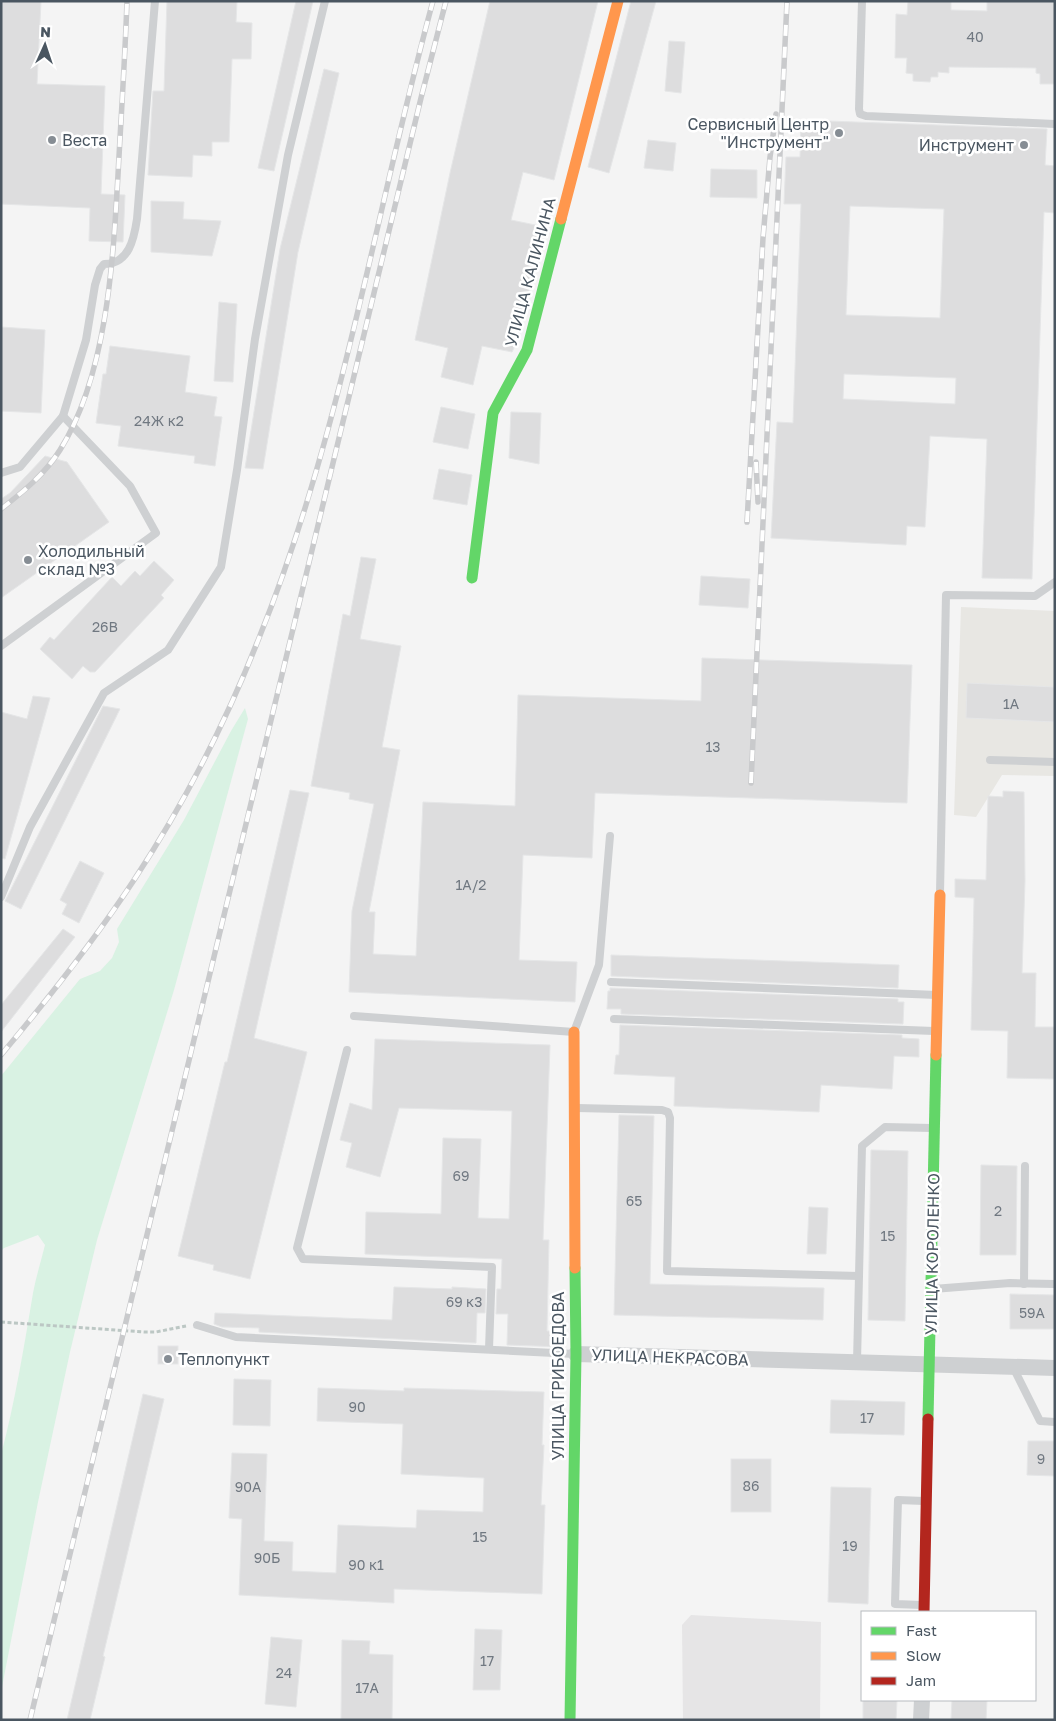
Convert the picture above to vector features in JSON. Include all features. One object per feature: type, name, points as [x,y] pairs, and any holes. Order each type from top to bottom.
[{"type":"street","name":"УЛИЦА КАЛИНИНА","points":[[472,578],[493,413],[497,402],[519,368],[527,350],[618,1]]},
{"type":"street","name":"УЛИЦА КОРОЛЕНКО","points":[[924,1609],[940,895]]},
{"type":"street","name":"УЛИЦА ГРИБОЕДОВА","points":[[570,1720],[576,1354],[574,1032]]},
{"type":"street","name":"УЛИЦА НЕКРАСОВА","points":[[576,1354],[1055,1368]]},
{"type":"street","points":[[921,1720],[922,1701]]},
{"type":"lane","points":[[1,473],[20,467],[63,416],[86,340],[98,274],[104,264],[112,264],[124,256],[135,234],[155,1]]},
{"type":"lane","points":[[1,897],[30,827],[104,693],[168,650],[221,567],[237,470],[255,338],[288,155],[325,1]]},
{"type":"lane","points":[[862,1],[858,109],[860,114],[866,116],[1055,124]]},
{"type":"lane","points":[[1,646],[156,533],[130,486],[63,416]]},
{"type":"lane","points":[[940,895],[946,596],[1035,596],[1055,582]]},
{"type":"lane","points":[[990,760],[1055,762]]},
{"type":"lane","points":[[354,1016],[574,1032],[599,964],[610,836]]},
{"type":"lane","points":[[611,982],[938,995]]},
{"type":"lane","points":[[614,1019],[937,1031]]},
{"type":"lane","points":[[347,1050],[298,1248],[303,1259],[492,1267],[489,1349]]},
{"type":"lane","points":[[575,1108],[662,1110],[668,1112],[670,1118],[667,1271],[859,1276]]},
{"type":"lane","points":[[857,1362],[862,1146],[885,1127],[935,1128]]},
{"type":"lane","points":[[1024,1284],[1025,1166]]},
{"type":"lane","points":[[931,1289],[1055,1284]]},
{"type":"lane","name":"УЛИЦА НЕКРАСОВА","points":[[197,1325],[236,1337],[576,1354]]},
{"type":"lane","points":[[1013,1367],[1040,1421],[1055,1422]]},
{"type":"lane","points":[[924,1609],[895,1604],[898,1500],[926,1501]]},
{"type":"path","points":[[1,1322],[150,1332],[197,1325]]},
{"type":"shaded area","points":[[961,607],[1055,611],[1055,776],[1002,775],[976,817],[954,815]]},
{"type":"shaded area","points":[[691,1615],[821,1622],[820,1720],[683,1720],[682,1625]]},
{"type":"green space","points":[[245,708],[248,719],[174,990],[97,1240],[70,1352],[38,1502],[1,1692],[1,1455],[15,1395],[34,1287],[45,1245],[38,1235],[4,1248],[1,1251],[1,1076],[80,979],[100,971],[112,958],[119,942],[117,929],[184,820]]},
{"type":"building","name":"Веста","points":[[1,1],[41,1],[37,84],[105,86],[101,194],[125,195],[123,242],[89,241],[90,208],[1,204]]},
{"type":"building","points":[[167,1],[237,1],[236,22],[252,23],[251,59],[232,59],[229,142],[212,142],[212,156],[193,155],[192,177],[148,175],[153,91],[164,91]]},
{"type":"building","points":[[296,1],[313,1],[274,171],[258,168]]},
{"type":"building","points":[[490,1],[598,1],[554,180],[523,172],[511,220],[545,227],[515,346],[512,352],[482,346],[473,385],[441,377],[448,348],[415,340],[450,173]]},
{"type":"building","points":[[631,1],[656,1],[609,173],[588,167]]},
{"type":"building","points":[[908,1],[951,1],[951,10],[987,11],[987,1],[1055,1],[1055,84],[1040,84],[1040,74],[1036,73],[1036,68],[949,67],[949,73],[938,72],[938,77],[931,77],[930,82],[913,81],[913,74],[906,73],[907,58],[895,58],[896,14],[907,15]]},
{"type":"building","points":[[669,41],[685,42],[681,93],[665,91]]},
{"type":"building","points":[[324,69],[339,73],[298,252],[263,469],[245,468],[280,249]]},
{"type":"building","points":[[801,120],[1047,129],[1045,165],[1055,166],[1055,213],[1044,212],[1032,579],[982,578],[987,439],[930,436],[925,527],[907,526],[906,545],[771,538],[777,422],[793,423],[801,204],[784,204],[786,157],[800,157]],"holes":[[[850,206],[944,209],[940,318],[846,315]],[[844,374],[956,378],[955,404],[843,399]]]},
{"type":"building","points":[[648,140],[676,143],[673,171],[644,168]]},
{"type":"building","points":[[711,169],[757,170],[757,198],[710,197]]},
{"type":"building","points":[[151,201],[184,202],[183,219],[221,221],[212,256],[151,252]]},
{"type":"building","points":[[219,302],[237,304],[233,382],[214,381]]},
{"type":"building","points":[[1,327],[45,330],[41,413],[1,411]]},
{"type":"building","points":[[110,346],[190,356],[185,392],[217,397],[214,416],[222,417],[215,466],[194,463],[195,456],[118,446],[121,426],[96,423],[103,374],[106,374]]},
{"type":"building","points":[[441,407],[475,414],[468,449],[433,442]]},
{"type":"building","points":[[511,412],[541,413],[539,464],[509,458]]},
{"type":"building","name":"Холодильный склад №3","points":[[45,456],[67,462],[109,522],[1,598],[1,499],[10,493]]},
{"type":"building","points":[[439,469],[472,475],[467,505],[433,499]]},
{"type":"building","points":[[361,557],[376,559],[360,639],[401,646],[382,747],[400,750],[369,912],[375,912],[373,954],[416,956],[423,802],[515,806],[518,695],[701,701],[702,658],[912,665],[907,803],[595,793],[592,858],[523,855],[519,960],[577,962],[575,1002],[349,992],[352,911],[374,804],[349,799],[350,793],[311,786],[343,614],[350,616]]},
{"type":"building","points":[[154,561],[174,580],[161,595],[164,598],[95,672],[90,672],[83,666],[72,679],[40,649],[50,637],[54,640],[112,577],[121,586],[135,571],[140,576]]},
{"type":"building","points":[[701,576],[750,579],[748,608],[699,605]]},
{"type":"building","points":[[967,683],[1055,687],[1055,722],[966,718]]},
{"type":"building","points":[[33,696],[50,698],[5,859],[1,858],[1,712],[27,719]]},
{"type":"building","points":[[103,706],[120,709],[21,909],[5,901]]},
{"type":"building","points":[[290,790],[309,793],[254,1038],[307,1052],[250,1279],[213,1270],[214,1265],[178,1256],[225,1062],[227,1062]]},
{"type":"building","points":[[1003,791],[1024,792],[1025,881],[1022,973],[1036,973],[1035,1027],[1055,1027],[1055,1079],[1007,1078],[1008,1031],[971,1030],[974,898],[955,897],[955,879],[986,880],[988,796],[1003,797]]},
{"type":"building","points":[[80,861],[104,873],[79,923],[62,914],[67,904],[60,900]]},
{"type":"building","points":[[63,929],[75,937],[1,1032],[1,1005]]},
{"type":"building","points":[[611,955],[899,965],[898,988],[611,976]]},
{"type":"building","points":[[610,988],[898,999],[898,1002],[904,1002],[903,1024],[621,1014],[621,1009],[607,1009],[608,991],[610,991]]},
{"type":"building","points":[[620,1025],[902,1035],[902,1038],[919,1039],[919,1057],[894,1056],[892,1089],[821,1085],[819,1112],[674,1106],[675,1077],[614,1074],[616,1055],[619,1055]]},
{"type":"building","points":[[375,1039],[550,1045],[543,1240],[549,1240],[547,1331],[563,1331],[563,1347],[507,1345],[508,1314],[496,1314],[497,1289],[501,1289],[502,1259],[365,1254],[366,1212],[441,1214],[443,1138],[481,1139],[478,1218],[509,1219],[512,1111],[399,1108],[380,1177],[346,1167],[352,1143],[340,1140],[350,1103],[372,1110]]},
{"type":"building","points":[[619,1115],[654,1116],[650,1284],[824,1288],[823,1320],[614,1315]]},
{"type":"building","points":[[871,1150],[908,1151],[905,1321],[868,1320]]},
{"type":"building","points":[[981,1165],[1017,1166],[1016,1255],[980,1255]]},
{"type":"building","points":[[809,1207],[828,1208],[826,1254],[807,1254]]},
{"type":"building","points":[[394,1287],[486,1289],[485,1313],[477,1313],[476,1343],[259,1332],[259,1328],[222,1327],[214,1324],[215,1313],[392,1320]]},
{"type":"building","points":[[1010,1294],[1055,1295],[1055,1329],[1010,1329]]},
{"type":"building","name":"Теплопункт","points":[[158,1346],[178,1346],[178,1364],[158,1364]]},
{"type":"building","points":[[234,1379],[271,1380],[270,1426],[233,1425]]},
{"type":"building","points":[[318,1388],[404,1391],[404,1388],[544,1392],[541,1505],[545,1505],[542,1594],[394,1589],[394,1603],[239,1595],[242,1519],[229,1518],[232,1453],[267,1454],[264,1541],[293,1542],[292,1571],[336,1573],[338,1525],[416,1528],[417,1510],[483,1512],[484,1478],[401,1474],[403,1424],[317,1421]]},
{"type":"building","points":[[143,1394],[164,1399],[103,1656],[105,1657],[90,1720],[67,1720]]},
{"type":"building","points":[[831,1400],[905,1402],[904,1435],[830,1433]]},
{"type":"building","points":[[1028,1441],[1055,1441],[1055,1476],[1027,1475]]},
{"type":"building","points":[[731,1459],[771,1459],[771,1512],[731,1512]]},
{"type":"building","points":[[831,1487],[871,1488],[868,1604],[828,1602]]},
{"type":"building","points":[[475,1629],[502,1630],[500,1690],[473,1690]]},
{"type":"building","points":[[271,1637],[302,1640],[296,1707],[265,1704]]},
{"type":"building","points":[[342,1640],[370,1641],[369,1654],[393,1655],[392,1720],[341,1720]]},
{"type":"building","points":[[863,1701],[897,1701],[896,1720],[863,1720]]},
{"type":"building","points":[[952,1701],[987,1701],[986,1720],[951,1720]]},
{"type":"railway","points":[[1,509],[41,475],[60,450],[76,420],[98,353],[110,280],[116,209],[127,1]]},
{"type":"railway","points":[[1,1055],[53,991],[119,903],[170,822],[203,762],[233,701],[259,638],[288,560],[313,482],[335,402],[433,1]]},
{"type":"railway","points":[[30,1720],[446,1]]},
{"type":"railway","points":[[751,783],[787,1]]},
{"type":"railway","points":[[747,522],[763,238],[776,114]]},
{"type":"railway","points":[[756,462],[758,502]]},
{"type":"traffic: fast","points":[[472,578],[493,413],[527,350],[561,219]]},
{"type":"traffic: fast","points":[[928,1419],[936,1055]]},
{"type":"traffic: fast","points":[[570,1720],[576,1354],[575,1268]]},
{"type":"traffic: slow","points":[[561,219],[618,1]]},
{"type":"traffic: slow","points":[[936,1055],[940,895]]},
{"type":"traffic: slow","points":[[574,1032],[575,1268]]},
{"type":"traffic: jam","points":[[924,1611],[928,1419]]},
{"type":"place","name":"Сервисный Центр \"Инструмент\"","points":[[839,133]]},
{"type":"place","name":"Веста","points":[[52,140]]},
{"type":"place","name":"Инструмент","points":[[1024,145]]},
{"type":"place","name":"Холодильный склад №3","points":[[28,560]]},
{"type":"place","name":"Теплопункт","points":[[168,1359]]}]
